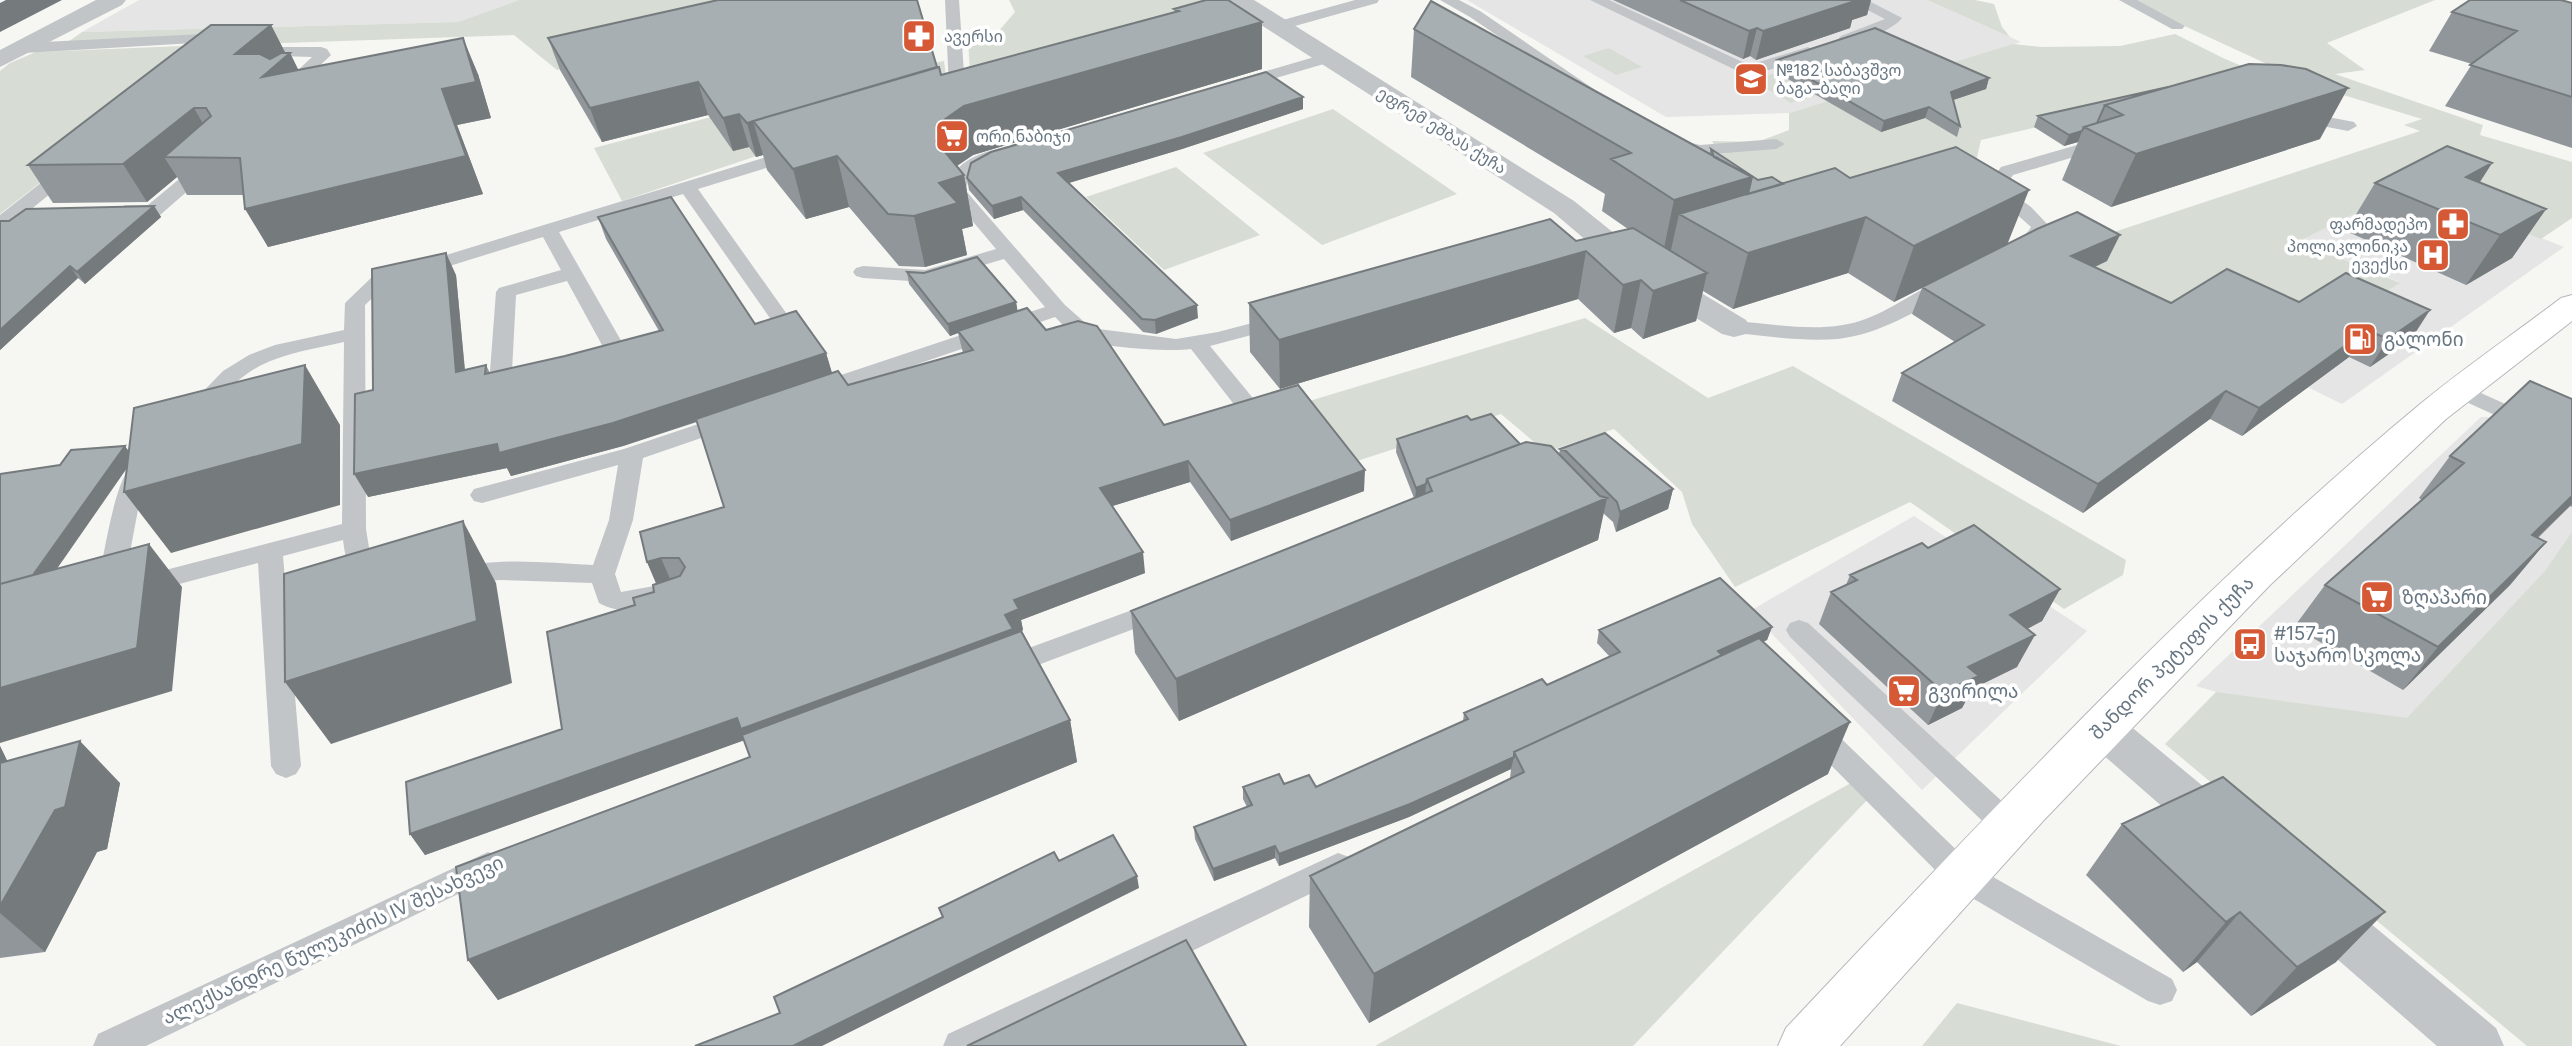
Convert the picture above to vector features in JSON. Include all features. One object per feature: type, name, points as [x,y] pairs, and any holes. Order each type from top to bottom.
[{"type":"main road","name":"შანდორ პეტეფის ქუჩა","points":[[1805,1046],[2007,825],[2222,605],[2417,425],[2572,305]]},
{"type":"street","points":[[0,60],[114,0]]},
{"type":"street","name":"ეფრემ ეშბას ქუჩა","points":[[1257,17],[1328,58],[1563,207],[1584,237],[1651,265],[1734,327]]},
{"type":"street","points":[[2101,727],[2477,1046]]},
{"type":"lane","points":[[935,110],[968,100],[957,88],[952,0]]},
{"type":"lane","points":[[1257,17],[1372,0]]},
{"type":"lane","points":[[1447,0],[1475,14],[1602,100]]},
{"type":"lane","points":[[1597,0],[1745,70],[1754,70],[1888,24],[1894,18],[1855,0]]},
{"type":"lane","points":[[2126,0],[2177,26]]},
{"type":"lane","points":[[24,48],[236,37]]},
{"type":"lane","points":[[210,39],[218,52],[321,52],[323,55],[288,87]]},
{"type":"lane","points":[[1224,88],[1328,58]]},
{"type":"lane","points":[[2282,113],[2348,126]]},
{"type":"lane","points":[[2004,196],[2000,181],[2007,171],[2121,137]]},
{"type":"lane","points":[[1660,139],[1700,150],[1776,144]]},
{"type":"lane","points":[[390,583],[377,584],[360,569],[354,529],[355,303],[379,282],[818,146]]},
{"type":"lane","points":[[1026,146],[970,165],[959,175],[957,192],[1058,309],[1084,333],[1155,344],[1197,343],[1298,316]]},
{"type":"lane","points":[[100,211],[153,211],[221,152]]},
{"type":"lane","points":[[3,221],[80,161]]},
{"type":"lane","points":[[687,186],[786,327]]},
{"type":"lane","points":[[1973,188],[2004,196],[2032,215],[2041,227],[2032,242],[1995,261]]},
{"type":"lane","points":[[3,221],[33,212],[46,212]]},
{"type":"lane","points":[[548,229],[616,351]]},
{"type":"lane","points":[[863,272],[926,276],[1009,251]]},
{"type":"lane","points":[[501,371],[506,292],[573,274]]},
{"type":"lane","name":"ეფრემ ეშბას ქუჩა","points":[[1734,327],[1806,332],[1852,330],[1886,317],[1959,280]]},
{"type":"lane","points":[[800,397],[1058,309]]},
{"type":"lane","points":[[182,427],[229,377],[244,366],[264,356],[353,334]]},
{"type":"lane","points":[[1197,343],[1244,402]]},
{"type":"lane","points":[[2461,391],[2572,443]]},
{"type":"lane","points":[[482,495],[632,454],[748,414]]},
{"type":"lane","points":[[632,454],[621,520],[602,574],[608,596],[615,601],[628,602],[678,589]]},
{"type":"lane","points":[[154,457],[132,481],[111,584],[127,589],[148,585],[354,529]]},
{"type":"lane","points":[[270,552],[286,766]]},
{"type":"lane","points":[[444,577],[499,571],[602,574]]},
{"type":"lane","points":[[982,676],[1191,597]]},
{"type":"lane","points":[[1799,630],[2007,825]]},
{"type":"lane","points":[[1792,709],[1961,875],[2160,990]]},
{"type":"lane","name":"ალექსანდრე წულუკიძის IV შესახვევი","points":[[110,1046],[462,875],[512,855]]},
{"type":"lane","points":[[960,1046],[1362,855]]},
{"type":"shaded area","points":[[139,0],[519,0],[458,22],[82,32]]},
{"type":"shaded area","points":[[519,0],[806,0],[808,10],[557,70],[514,35],[226,45],[227,35],[68,42],[82,32],[458,22]]},
{"type":"shaded area","points":[[1009,0],[1216,0],[971,92],[968,38],[997,33],[1015,12]]},
{"type":"shaded area","name":"№182 საბავშვო ბაგა–ბაღი","points":[[1467,0],[1927,0],[2021,42],[1789,113],[1666,117]]},
{"type":"shaded area","points":[[1927,0],[1975,0],[1994,4],[2002,27],[2010,37]]},
{"type":"shaded area","points":[[2134,0],[2435,0],[2327,43],[2365,70],[2335,74],[2483,125],[2480,135],[2572,162],[2572,218],[2541,239],[2411,186],[2299,241],[2400,283],[2316,335],[2194,331],[2092,283],[2096,238],[2420,131],[2404,125],[2422,119],[2317,87]]},
{"type":"shaded area","points":[[2175,34],[2312,96],[2253,77],[1981,140],[1975,166],[1744,223],[1724,161],[1712,141],[1757,142],[1789,130],[1789,113],[2013,44],[2042,47],[2120,46]]},
{"type":"shaded area","points":[[182,46],[191,52],[180,74],[0,214],[0,71],[10,63],[36,52]]},
{"type":"shaded area","points":[[1609,48],[1642,67],[1616,75],[1583,56]]},
{"type":"shaded area","points":[[944,61],[948,92],[622,201],[594,148],[851,80]]},
{"type":"shaded area","points":[[1790,69],[1831,91],[1791,103],[1752,80]]},
{"type":"shaded area","points":[[1333,109],[1457,194],[1322,245],[1203,153]]},
{"type":"shaded area","points":[[1176,167],[1260,235],[1164,270],[1086,197]]},
{"type":"shaded area","points":[[2411,186],[2564,247],[2342,404],[2194,331],[2399,282],[2298,241]]},
{"type":"shaded area","points":[[1585,318],[1708,398],[1793,366],[2126,560],[2123,575],[2064,609],[1910,502],[1735,587],[1692,524],[1682,492],[1614,429],[1546,452],[1501,414],[1235,501],[1306,402]]},
{"type":"shaded area","points":[[2481,417],[2496,417],[2572,451],[2572,570],[2403,748],[2196,686]]},
{"type":"shaded area","points":[[1914,516],[2087,631],[1922,790],[1750,611]]},
{"type":"shaded area","points":[[2572,532],[2572,1046],[2527,1046],[2165,744],[2216,692],[2407,718],[2545,571]]},
{"type":"shaded area","points":[[1851,783],[1868,799],[1633,1046],[1375,1046]]},
{"type":"shaded area","points":[[1957,1003],[2121,1046],[1922,1046]]},
{"type":"building","points":[[718,0],[917,0],[937,67],[747,123],[739,114],[723,118],[698,82],[590,108],[548,38]]},
{"type":"building","points":[[1206,0],[1228,0],[1262,22],[964,106],[944,120],[936,141],[964,175],[939,183],[958,203],[914,216],[888,214],[837,156],[793,169],[753,121],[939,67],[941,75],[1179,11],[1174,9]]},
{"type":"building","points":[[1680,0],[1858,0],[1763,31],[1757,28],[1749,31]]},
{"type":"building","points":[[2470,0],[2561,0],[2572,3],[2572,97],[2470,65],[2517,31],[2452,12]]},
{"type":"building","points":[[1431,1],[1752,177],[1674,200],[1611,159],[1631,153],[1414,29]]},
{"type":"building","points":[[211,25],[271,25],[235,54],[260,54],[270,59],[281,53],[290,53],[262,77],[463,38],[476,82],[442,89],[466,156],[245,209],[240,158],[164,157],[211,116],[206,108],[194,108],[123,164],[28,165]]},
{"type":"building","points":[[1875,28],[1989,78],[1951,92],[1960,126],[1929,107],[1884,121],[1777,60]]},
{"type":"building","points":[[2249,64],[2306,69],[2348,88],[2136,154],[2084,127],[2123,115],[2105,105]]},
{"type":"building","points":[[1266,72],[1303,97],[1182,137],[1058,173],[1197,305],[1155,320],[1142,319],[1021,197],[992,206],[967,178],[971,163],[991,152]]},
{"type":"building","points":[[2168,87],[2105,105],[2097,123],[2069,135],[2038,116]]},
{"type":"building","points":[[2447,146],[2492,163],[2466,177],[2546,209],[2500,235],[2375,183]]},
{"type":"building","points":[[1956,147],[2029,190],[1914,246],[1866,217],[1748,253],[1679,214],[1835,168],[1850,178]]},
{"type":"building","points":[[1711,149],[1758,180],[1772,177],[1783,184],[1748,194],[1752,177],[1714,157]]},
{"type":"building","points":[[671,197],[755,324],[796,311],[826,353],[613,423],[499,453],[497,444],[354,474],[355,394],[373,390],[372,269],[446,253],[456,372],[486,365],[485,374],[565,356],[663,330],[598,217]]},
{"type":"building","points":[[154,206],[77,272],[70,266],[0,330],[0,221],[9,221],[26,209]]},
{"type":"building","points":[[2077,212],[2120,235],[2071,256],[2171,303],[2227,269],[2299,302],[2346,273],[2430,310],[2388,339],[2367,330],[2259,408],[2226,391],[2098,484],[1902,373],[1984,325],[1922,287],[2037,229]]},
{"type":"building","points":[[1550,219],[1576,241],[1633,228],[1707,273],[1653,291],[1641,280],[1623,285],[1586,251],[1279,340],[1249,303]]},
{"type":"building","points":[[977,257],[1016,302],[948,324],[907,272],[924,273]]},
{"type":"building","points":[[1027,308],[1046,330],[1078,321],[1097,326],[1164,425],[1298,385],[1365,470],[1230,520],[1188,461],[1100,488],[1143,552],[1014,600],[1019,609],[1005,615],[1013,629],[741,729],[737,718],[410,834],[406,782],[562,729],[547,632],[635,605],[633,598],[654,592],[653,585],[680,576],[685,567],[679,558],[661,558],[647,562],[640,532],[724,507],[696,419],[838,371],[848,385],[973,350],[958,331]]},
{"type":"building","points":[[305,365],[302,444],[124,492],[134,408]]},
{"type":"building","points":[[2530,381],[2572,399],[2572,496],[2532,535],[2546,542],[2438,647],[2325,585],[2464,463],[2450,456]]},
{"type":"building","points":[[1491,414],[1520,444],[1427,479],[1426,484],[1416,488],[1397,439],[1467,416],[1471,420]]},
{"type":"building","points":[[1605,433],[1673,489],[1620,512],[1617,502],[1566,451],[1560,449]]},
{"type":"building","points":[[1526,442],[1551,446],[1600,496],[1607,498],[1176,679],[1131,611],[1432,491],[1427,479]]},
{"type":"building","points":[[125,446],[33,575],[0,584],[0,474],[60,465],[71,450]]},
{"type":"building","points":[[463,521],[477,621],[285,682],[284,574]]},
{"type":"building","points":[[1974,525],[2060,589],[2010,615],[2035,635],[1968,667],[1979,676],[1943,692],[1831,592],[1857,580],[1850,575],[1922,543],[1928,548]]},
{"type":"building","points":[[149,544],[137,648],[0,688],[0,584]]},
{"type":"building","points":[[1720,578],[1772,627],[1718,651],[1722,655],[1514,752],[1514,757],[1410,804],[1279,854],[1275,846],[1213,869],[1194,827],[1252,805],[1243,787],[1279,774],[1284,784],[1309,775],[1316,787],[1468,719],[1464,713],[1542,679],[1547,685],[1620,652],[1599,630]]},
{"type":"building","points":[[1021,631],[1070,720],[468,960],[456,867],[750,757],[742,735]]},
{"type":"building","points":[[1759,638],[1850,722],[1374,974],[1310,876],[1524,772],[1514,752]]},
{"type":"building","points":[[80,741],[65,807],[55,810],[0,906],[0,763]]},
{"type":"building","points":[[2223,777],[2385,912],[2297,967],[2240,912],[2226,922],[2122,824]]},
{"type":"building","points":[[1113,835],[1137,876],[793,1046],[695,1046],[780,1013],[774,997],[943,917],[939,908],[1054,852],[1059,861]]},
{"type":"building","points":[[1186,940],[1246,1046],[967,1046]]},
{"type":"place","name":"ავერსი","points":[[919,36]]},
{"type":"place","name":"№182 საბავშვო ბაგა–ბაღი","points":[[1751,79]]},
{"type":"place","name":"ორი ნაბიჯი","points":[[952,136]]},
{"type":"place","name":"ფარმადეპო","points":[[2453,224]]},
{"type":"place","name":"პოლიკლინიკა ევექსი","points":[[2433,255]]},
{"type":"place","name":"გალონი","points":[[2360,339]]},
{"type":"place","name":"ზღაპარი","points":[[2377,597]]},
{"type":"place","name":"#157-ე საჯარო სკოლა","points":[[2250,644]]},
{"type":"place","name":"გვირილა","points":[[1904,691]]}]
